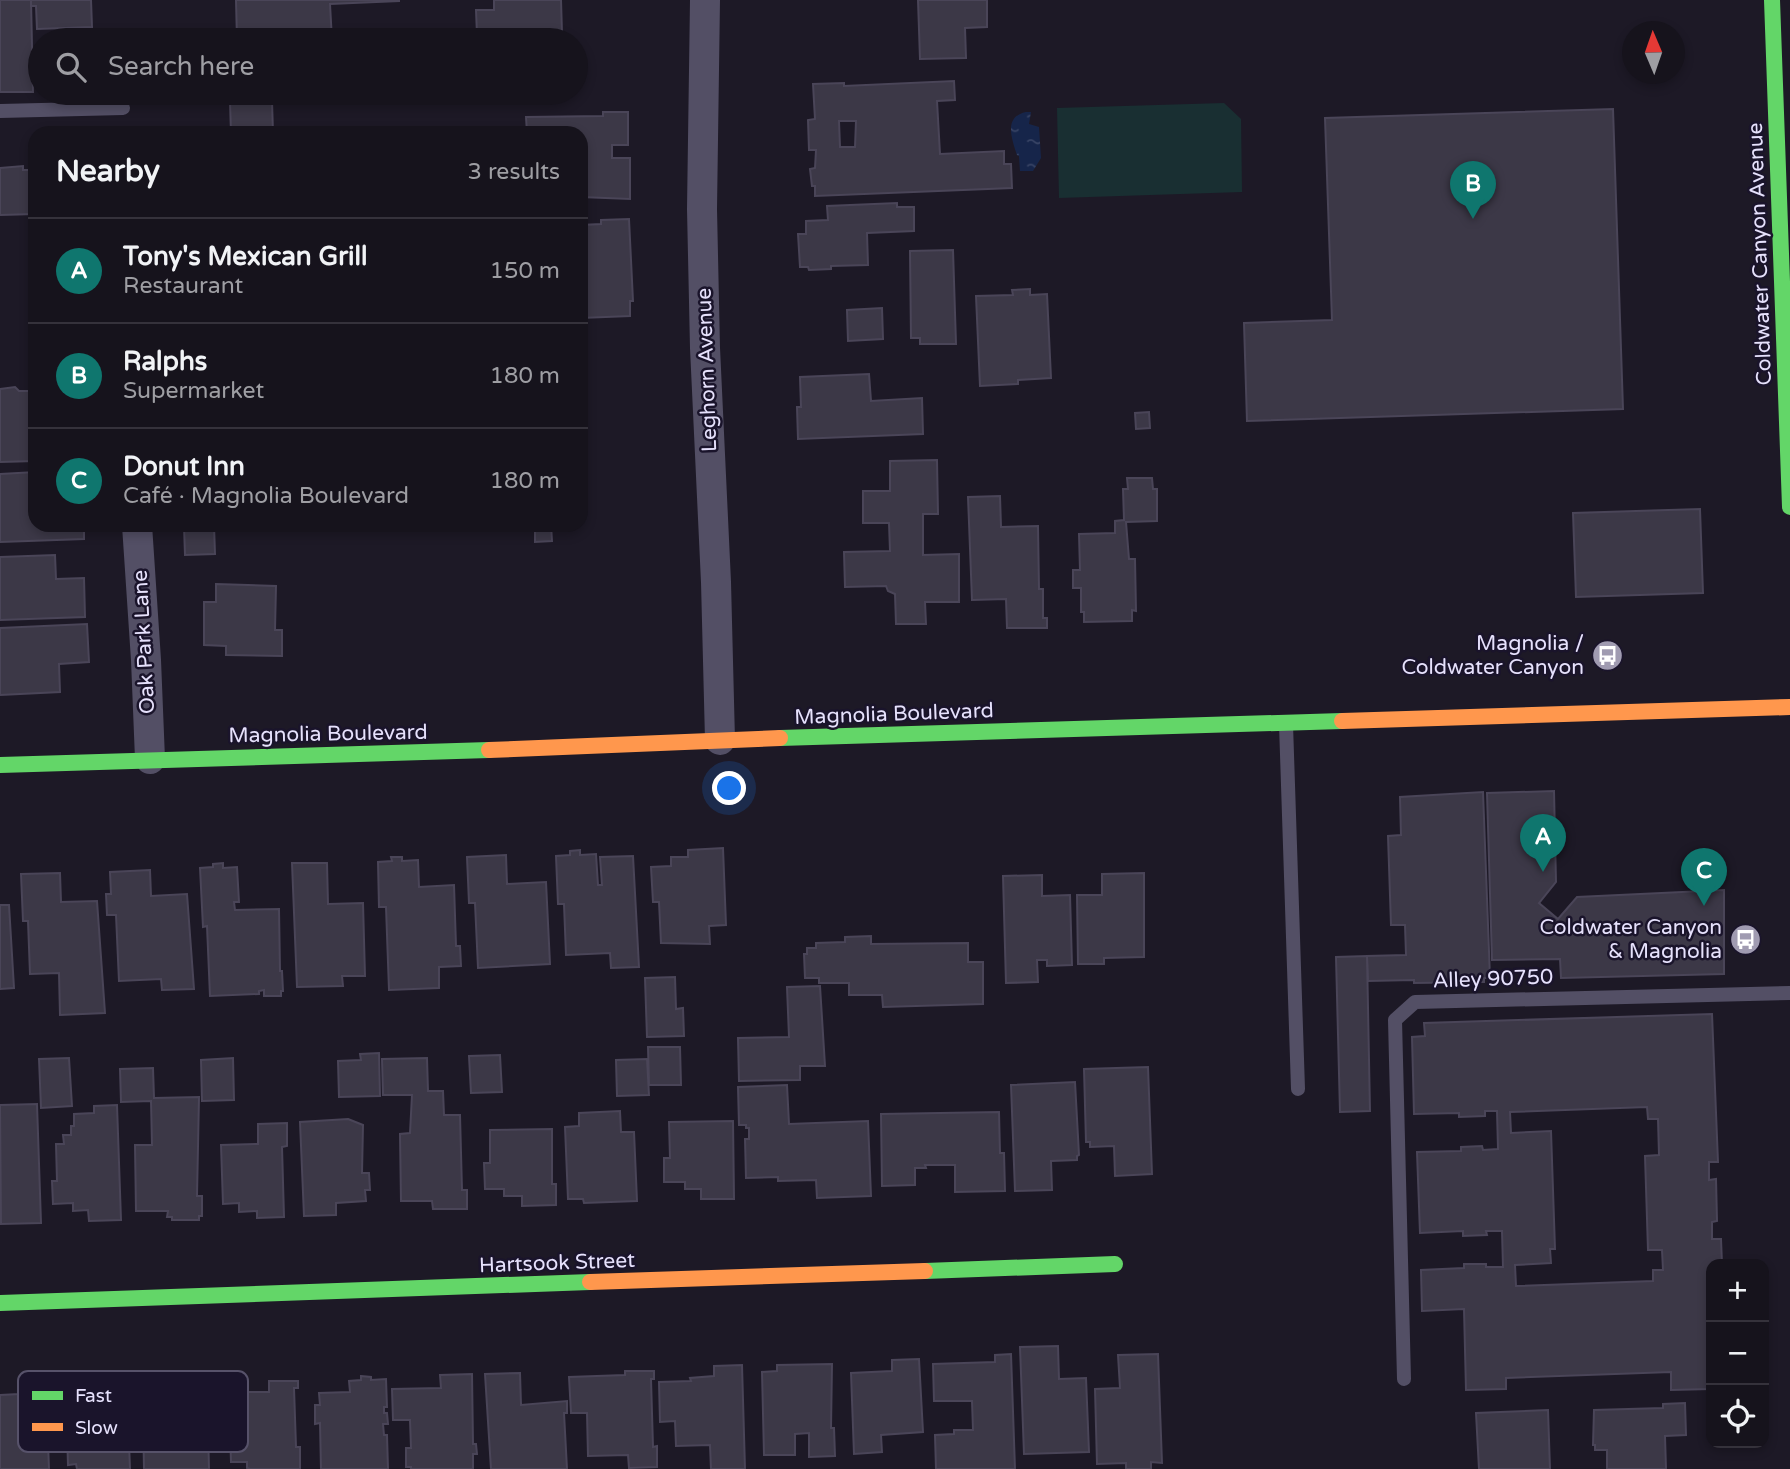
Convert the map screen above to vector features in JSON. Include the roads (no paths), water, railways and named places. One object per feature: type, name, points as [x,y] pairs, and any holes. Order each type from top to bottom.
[{"type":"main road","name":"Coldwater Canyon Avenue","points":[[1772,0],[1790,507]]},
{"type":"main road","name":"Magnolia Boulevard","points":[[0,765],[1790,707]]},
{"type":"main road","name":"Hartsook Street","points":[[0,1303],[1115,1264]]},
{"type":"street","name":"Leghorn Avenue","points":[[705,0],[702,223],[720,740]]},
{"type":"street","name":"Oak Park Lane","points":[[137,532],[150,759]]},
{"type":"lane","points":[[0,111],[123,108]]},
{"type":"lane","points":[[1286,724],[1298,1089]]},
{"type":"lane","name":"Alley 90750","points":[[1404,1379],[1395,1020],[1415,1002],[1790,993]]},
{"type":"water","points":[[1031,112],[1029,124],[1039,127],[1041,158],[1033,171],[1020,171],[1019,156],[1011,129],[1014,119]]},
{"type":"place","name":"Ralphs","points":[[1473,219]]},
{"type":"place","name":"Magnolia / Coldwater Canyon","points":[[1607,655]]},
{"type":"place","name":"Tony's Mexican Grill","points":[[1543,872]]},
{"type":"place","name":"Donut Inn","points":[[1704,906]]},
{"type":"place","name":"Coldwater Canyon & Magnolia","points":[[1745,939]]}]
